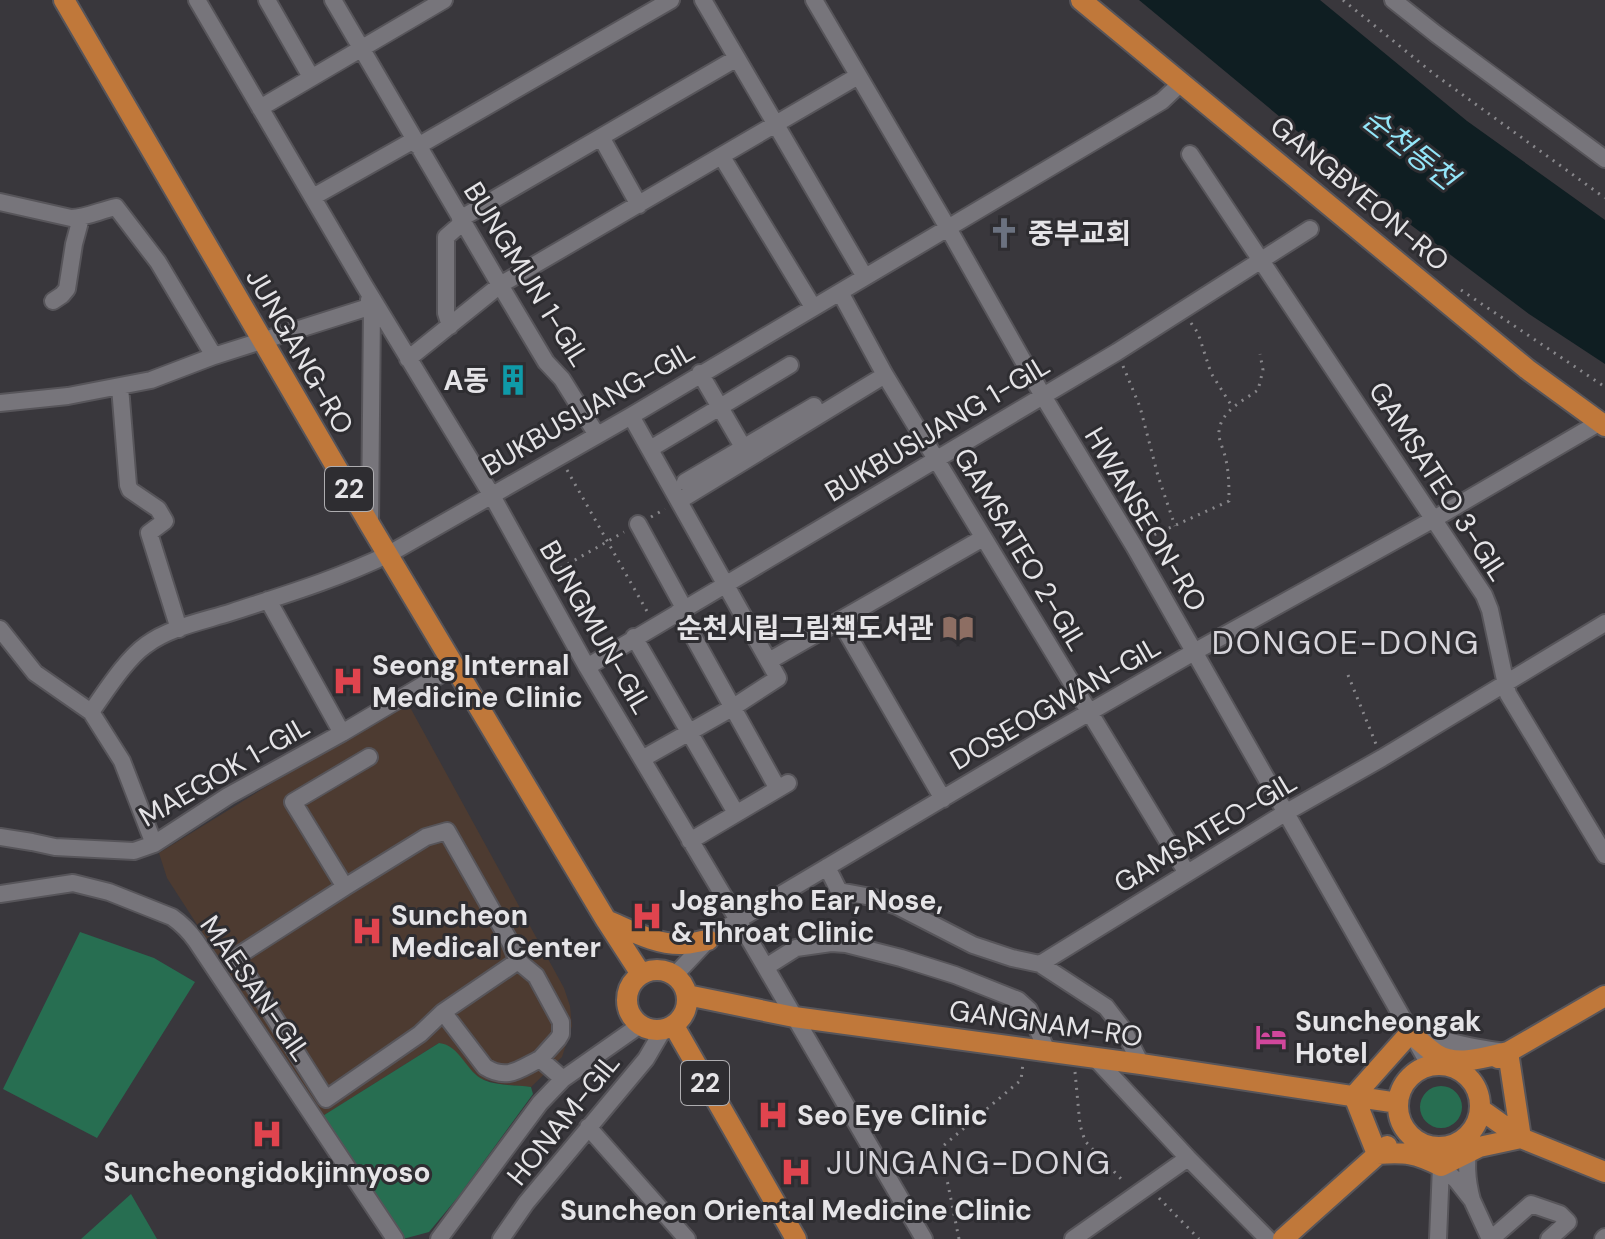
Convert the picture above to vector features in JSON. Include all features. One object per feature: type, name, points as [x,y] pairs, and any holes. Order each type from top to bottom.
[{"type":"main road","name":"JUNGANG-RO","points":[[64,0],[370,525],[641,974]]},
{"type":"main road","name":"GANGBYEON-RO","points":[[1081,0],[1527,369],[1602,424]]},
{"type":"main road","points":[[606,920],[667,943],[708,940]]},
{"type":"main road","points":[[640,1025],[627,1006],[627,994],[641,974],[664,970],[675,975],[683,983],[687,995]]},
{"type":"main road","name":"GANGNAM-RO","points":[[687,995],[794,1017],[1398,1103]]},
{"type":"main road","name":"22","points":[[640,1025],[651,1030],[668,1028],[682,1017],[687,1007],[687,995]]},
{"type":"main road","points":[[1467,1075],[1605,996]]},
{"type":"main road","name":"22","points":[[668,1028],[796,1239]]},
{"type":"main road","points":[[1377,1154],[1354,1096],[1410,1033],[1439,1057],[1477,1059],[1508,1052]]},
{"type":"main road","points":[[1508,1052],[1521,1138]]},
{"type":"main road","points":[[1443,1156],[1406,1131],[1398,1113],[1401,1090],[1418,1071],[1430,1066],[1456,1068],[1467,1075],[1475,1086],[1480,1109],[1468,1144]]},
{"type":"main road","points":[[1480,1109],[1521,1138],[1605,1172]]},
{"type":"main road","points":[[1283,1239],[1406,1131]]},
{"type":"main road","points":[[1377,1154],[1403,1152],[1443,1156],[1456,1144],[1521,1138]]},
{"type":"street","name":"BUNGMUN-GIL","points":[[197,0],[491,494],[587,667],[924,1239]]},
{"type":"street","points":[[267,0],[311,77]]},
{"type":"street","name":"BUNGMUN 1-GIL","points":[[333,0],[546,362],[562,379],[597,435]]},
{"type":"street","points":[[260,108],[444,0]]},
{"type":"street","points":[[313,197],[671,0]]},
{"type":"street","points":[[703,0],[865,277]]},
{"type":"street","name":"HWANSEON-RO","points":[[814,0],[1043,396],[1134,546],[1430,1066]]},
{"type":"street","points":[[1393,0],[1605,159]]},
{"type":"street","points":[[450,326],[446,313],[446,237],[461,221],[737,58]]},
{"type":"street","points":[[408,359],[500,285],[858,76]]},
{"type":"street","name":"BUKBUSIJANG-GIL","points":[[91,712],[138,651],[148,643],[179,629],[326,582],[389,554],[631,416],[1162,101],[1181,83]]},
{"type":"street","points":[[601,137],[639,205]]},
{"type":"street","name":"GAMSATEO 3-GIL","points":[[1190,154],[1484,595],[1508,694],[1605,855]]},
{"type":"street","points":[[722,157],[813,307]]},
{"type":"street","points":[[0,202],[71,218],[116,207],[158,262],[214,356]]},
{"type":"street","points":[[53,301],[67,289],[81,218]]},
{"type":"street","name":"BUKBUSIJANG 1-GIL","points":[[587,667],[1117,352],[1310,229]]},
{"type":"street","name":"BUNGMUN-GIL","points":[[364,285],[372,306],[370,525]]},
{"type":"street","name":"GAMSATEO 2-GIL","points":[[840,292],[885,375],[1187,873]]},
{"type":"street","points":[[0,403],[68,396],[151,380],[214,356],[372,306]]},
{"type":"street","points":[[650,449],[790,365]]},
{"type":"street","points":[[700,373],[743,447]]},
{"type":"street","points":[[679,501],[885,375]]},
{"type":"street","points":[[120,387],[128,485],[130,490],[158,509],[165,521],[149,533],[179,629]]},
{"type":"street","points":[[685,482],[814,406]]},
{"type":"street","points":[[631,416],[778,678],[642,759]]},
{"type":"street","name":"DOSEOGWAN-GIL","points":[[675,975],[708,940],[827,867],[1194,652],[1602,424]]},
{"type":"street","points":[[638,524],[732,708],[783,786],[690,841]]},
{"type":"street","points":[[769,661],[983,538]]},
{"type":"street","points":[[268,600],[342,733]]},
{"type":"street","points":[[840,621],[943,799]]},
{"type":"street","name":"GAMSATEO-GIL","points":[[1040,964],[1285,813],[1605,623]]},
{"type":"street","points":[[0,629],[35,673],[91,712],[122,761],[154,844]]},
{"type":"street","points":[[634,637],[736,813]]},
{"type":"street","name":"MAEGOK 1-GIL","points":[[0,837],[55,847],[134,851],[154,844],[228,796],[455,666]]},
{"type":"street","points":[[345,887],[293,802],[369,757]]},
{"type":"street","points":[[443,1012],[485,1067],[495,1073],[507,1075],[540,1059],[561,1034],[561,1022],[536,976],[518,961],[447,831],[426,837],[236,957],[326,1099],[420,1034],[443,1012],[518,961]]},
{"type":"street","points":[[827,867],[839,891],[897,906],[973,945],[1040,964],[1106,1007],[1123,1029],[1141,1064]]},
{"type":"street","name":"MAESAN-GIL","points":[[0,894],[73,883],[109,892],[181,923],[189,930],[395,1239]]},
{"type":"street","points":[[766,967],[796,948],[831,943],[901,958],[1018,1000],[1029,1010],[1047,1051]]},
{"type":"street","points":[[439,1239],[540,1103],[563,1079],[640,1025]]},
{"type":"street","name":"HONAM-GIL","points":[[501,1239],[526,1203],[646,1059],[668,1028]]},
{"type":"street","points":[[1095,1058],[1268,1239]]},
{"type":"street","points":[[540,1059],[563,1079]]},
{"type":"street","points":[[588,1127],[687,1239]]},
{"type":"street","points":[[1468,1144],[1466,1178],[1472,1200],[1491,1239],[1531,1204],[1560,1214],[1568,1222],[1549,1239]]},
{"type":"street","points":[[1443,1156],[1472,1200]]},
{"type":"street","points":[[1438,1239],[1443,1156]]},
{"type":"street","points":[[1073,1239],[1188,1158]]},
{"type":"path","points":[[1343,0],[1434,74],[1605,198]]},
{"type":"path","points":[[1461,289],[1605,387]]},
{"type":"path","points":[[1182,310],[1198,333],[1211,373],[1233,408]]},
{"type":"path","points":[[1117,352],[1140,407],[1175,526]]},
{"type":"path","points":[[1134,546],[1229,501],[1229,476],[1218,432],[1222,421],[1233,408],[1258,390],[1263,370],[1260,354]]},
{"type":"path","points":[[559,456],[655,625]]},
{"type":"path","points":[[539,580],[679,501]]},
{"type":"path","points":[[1348,675],[1382,758]]},
{"type":"path","points":[[959,1239],[943,1146],[1021,1080],[1025,1048]]},
{"type":"path","points":[[1074,1056],[1080,1125],[1085,1141],[1199,1239]]},
{"type":"shaded area","name":"Suncheon Medical Center","points":[[406,700],[564,988],[572,1026],[562,1057],[531,1087],[481,1079],[439,1043],[321,1117],[167,878],[159,853]]},
{"type":"green space","points":[[80,932],[154,958],[195,982],[97,1138],[3,1089]]},
{"type":"green space","points":[[439,1043],[452,1048],[484,1080],[531,1087],[533,1094],[429,1232],[403,1239],[321,1117]]},
{"type":"green space","points":[[1441,1086],[1456,1092],[1462,1107],[1456,1122],[1441,1128],[1426,1122],[1420,1107],[1426,1092]]},
{"type":"green space","points":[[131,1194],[157,1239],[81,1239]]},
{"type":"water","name":"순천동천","points":[[1139,0],[1320,0],[1467,121],[1605,220],[1605,364],[1529,314],[1403,219]]},
{"type":"place","name":"중부교회","points":[[1004,233]]},
{"type":"place","name":"A동","points":[[513,380]]},
{"type":"place","name":"순천시립그림책도서관","points":[[958,628]]},
{"type":"place","name":"Seong Internal Medicine Clinic","points":[[348,681]]},
{"type":"place","name":"Jogangho Ear, Nose, & Throat Clinic","points":[[647,916]]},
{"type":"place","name":"Suncheon Medical Center","points":[[367,931]]},
{"type":"place","name":"Suncheongak Hotel","points":[[1271,1037]]},
{"type":"place","name":"Seo Eye Clinic","points":[[773,1115]]},
{"type":"place","name":"Suncheongidokjinnyoso","points":[[267,1134]]},
{"type":"place","name":"Suncheon Oriental Medicine Clinic","points":[[796,1172]]},
{"type":"district","name":"DONGOE-DONG","points":[[1346,643]]},
{"type":"district","name":"JUNGANG-DONG","points":[[969,1163]]}]
